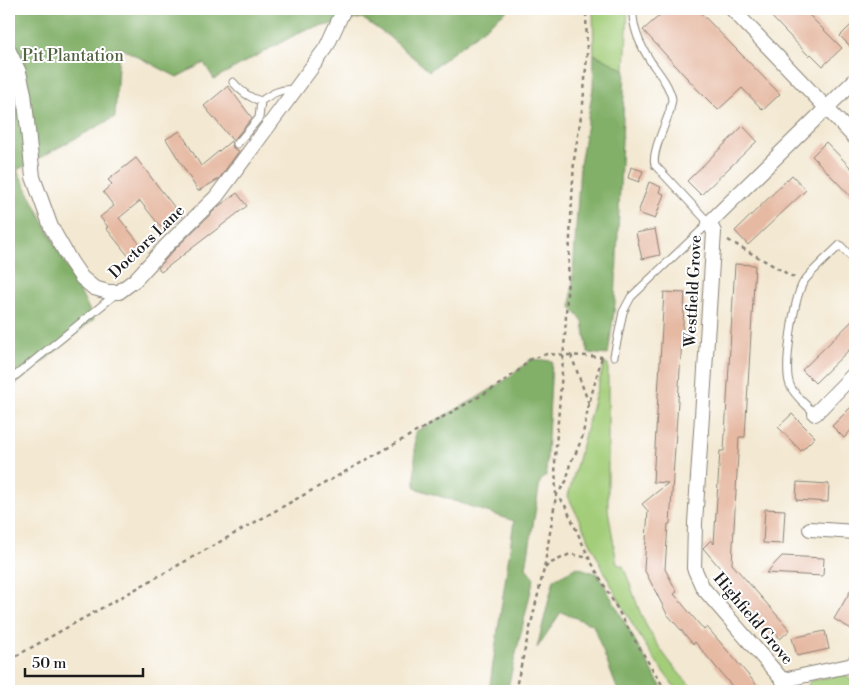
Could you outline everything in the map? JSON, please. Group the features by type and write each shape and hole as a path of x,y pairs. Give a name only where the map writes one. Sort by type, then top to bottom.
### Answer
{"street":[{"name":"Doctors Lane","path":"9,51 19,72 24,93 33,177 51,227 82,278 94,288 108,292 119,292 135,280 168,244 216,197 326,48 344,9"},
{"path":"732,9 855,138"},
{"name":"Westfield Grove","path":"698,475 711,228 855,80"},
{"path":"815,414 855,373"},
{"name":"Highfield Grove","path":"698,475 693,557 694,568 698,578 703,588 787,686"},
{"path":"810,529 855,532"},
{"path":"787,686 855,666"}],"lane":[{"path":"614,356 623,312 630,297 711,228 655,165 654,153 666,124 672,100 663,79 640,41 632,19 633,9"},
{"path":"233,82 239,90 252,99 261,101 274,92 288,89 294,90"},
{"path":"237,144 259,118 261,101"},
{"path":"815,414 793,390 788,378 790,336 803,282 840,245 855,260"},
{"path":"9,381 119,292"}],"path":[{"path":"515,691 544,569 556,496 555,458 564,355 574,160 583,104 587,55 586,9"},
{"path":"711,228 803,282"},
{"path":"9,660 491,390 517,372 532,358 547,354 614,356"},
{"path":"571,355 589,404"},
{"path":"556,496 567,480 570,463 576,455 582,438 602,357"},
{"path":"556,496 564,502 589,558 634,639 668,691"},
{"path":"544,569 549,564 570,554 589,558"}],"green space":[{"name":"Pit Plantation","path":"9,9 509,9 429,71 388,36 362,18 304,30 214,79 204,63 177,77 119,47 115,117 17,170 94,319 9,390"},
{"path":"593,9 628,9 625,70 594,54"},
{"path":"594,54 625,70 615,304 608,355 588,353 583,322 571,307 580,165 593,88"},
{"path":"531,359 552,361 546,475 540,482 526,568 534,578 507,691 489,691 514,521 415,488 415,432 490,390"},
{"path":"604,364 608,364 608,509 617,564 623,566 645,623 656,642 675,668 696,691 678,691 645,645 617,597 568,496"},
{"path":"577,567 598,574 665,691 618,691 593,625 561,612 537,648 554,579"},
{"path":"844,674 852,681 855,691 805,691 810,681"}],"building":[{"path":"667,9 697,9 780,94 763,110 742,88 718,110 643,30"},
{"path":"764,9 803,9 842,48 823,66 811,54 809,56"},
{"path":"855,21 855,51 840,36"},
{"path":"228,86 252,118 233,141 204,106"},
{"path":"743,126 757,141 701,195 687,181"},
{"path":"180,131 201,166 231,141 233,148 239,151 219,179 198,191 166,139"},
{"path":"826,142 855,172 855,201 812,156"},
{"path":"136,158 182,217 164,231 140,201 119,218 143,248 130,258 106,228 108,227 100,217 114,206 103,192 112,184 108,180"},
{"path":"631,167 643,171 639,182 628,178"},
{"path":"792,175 806,190 748,245 735,231"},
{"path":"649,182 661,187 659,192 664,194 655,219 638,213"},
{"path":"237,193 247,206 161,272 158,268 174,250 219,206"},
{"path":"655,229 660,255 642,259 636,233"},
{"path":"735,264 755,265 745,437 739,437 732,564 790,630 780,639 776,633 771,637 726,585 731,581 703,548 711,540 714,544 720,451 724,451"},
{"path":"664,292 685,293 670,524 668,524 665,569 677,592 674,594 704,630 707,627 762,691 736,691 695,642 693,644 667,614 644,569 648,511 642,504 668,483 653,482"},
{"path":"855,318 855,344 815,383 802,370"},
{"path":"855,403 855,426 844,438 832,426"},
{"path":"792,414 815,437 801,451 778,427"},
{"path":"797,482 829,484 828,502 796,500"},
{"path":"765,509 785,510 783,544 763,543"},
{"path":"782,556 824,558 823,576 766,573"},
{"path":"855,583 855,631 834,619"},
{"path":"825,631 829,649 797,656 792,638"}]}
